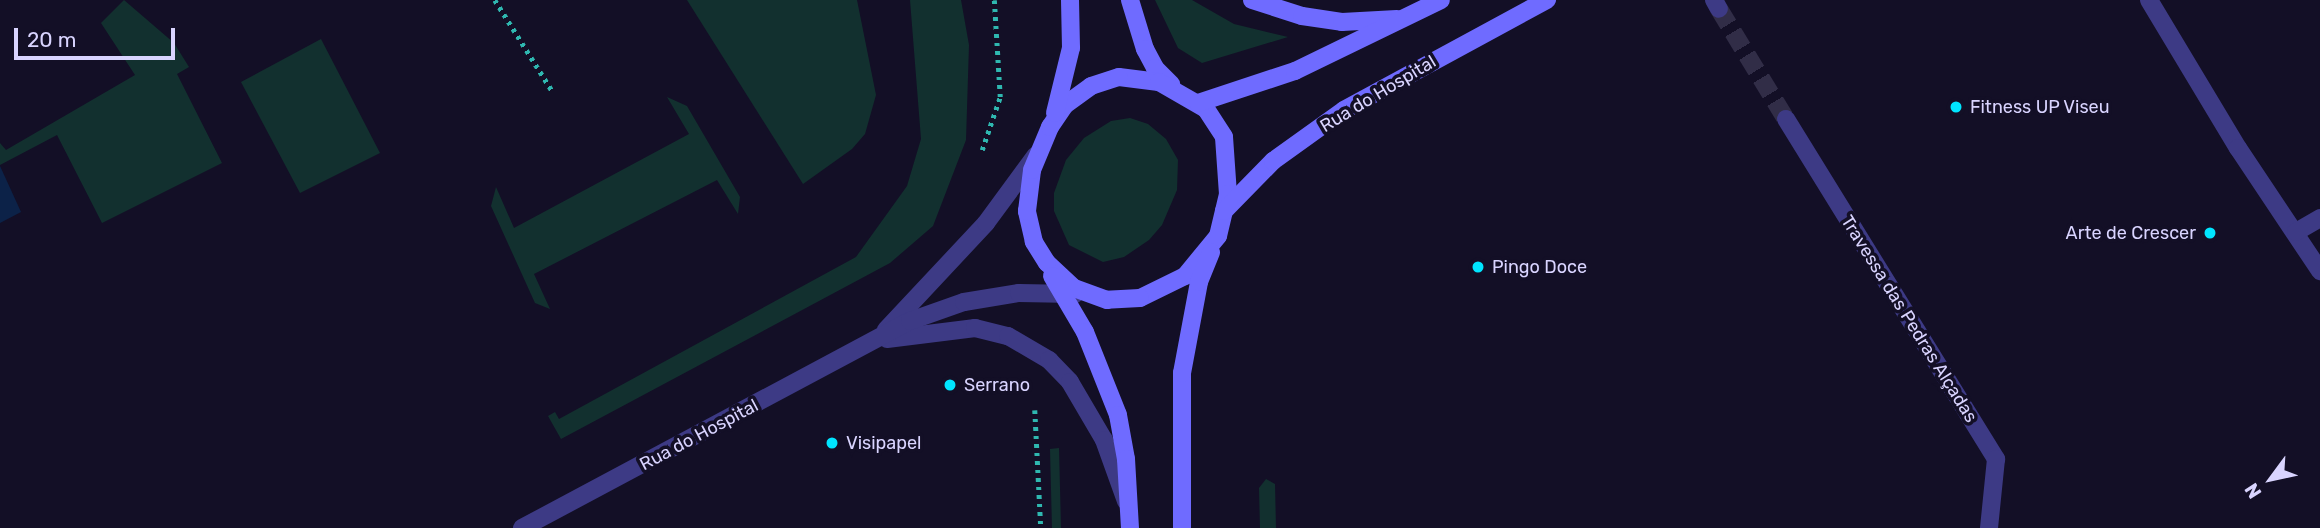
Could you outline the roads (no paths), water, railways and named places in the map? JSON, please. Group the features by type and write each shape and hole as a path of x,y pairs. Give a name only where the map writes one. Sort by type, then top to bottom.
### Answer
{"main road":[{"path":"1070,0 1071,48 1061,99 1038,152 1027,211 1034,242 1085,332 1118,415 1130,528"},
{"path":"1130,0 1155,68 1176,89 1198,103 1224,137 1228,194 1218,236 1199,282 1182,373 1182,528"},
{"path":"1252,0 1302,16 1342,22 1407,18"},
{"path":"1198,103 1295,71 1441,0"},
{"name":"Rua do Hospital","path":"1224,211 1273,161 1344,110 1547,0"},
{"path":"1050,127 1066,105 1091,86 1119,77 1150,80 1176,89"},
{"path":"1034,242 1062,280 1093,297 1123,300 1163,289 1185,276 1218,236"}],"street":[{"path":"2149,0 2238,148 2297,232 2320,271"},
{"name":"Travessa das Pedras Alçadas","path":"1786,119 1996,459 1989,528"},
{"name":"Rua do Hospital","path":"877,341 935,272 986,223 1038,152"},
{"path":"2297,232 2320,218"},
{"name":"Rua do Hospital","path":"522,528 877,341 910,321 964,302 1060,292 1093,297"},
{"path":"877,341 975,328 1009,336 1049,360 1070,382 1104,440 1129,508"}],"water":[{"path":"0,166 21,212 0,223"}],"tunnel":[{"path":"1719,9 1786,119"}],"place":[{"name":"Fitness UP Viseu","path":"1956,107"},
{"name":"Arte de Crescer","path":"2210,233"},
{"name":"Pingo Doce","path":"1478,267"},
{"name":"Serrano","path":"950,385"},
{"name":"Visipapel","path":"832,443"}]}
